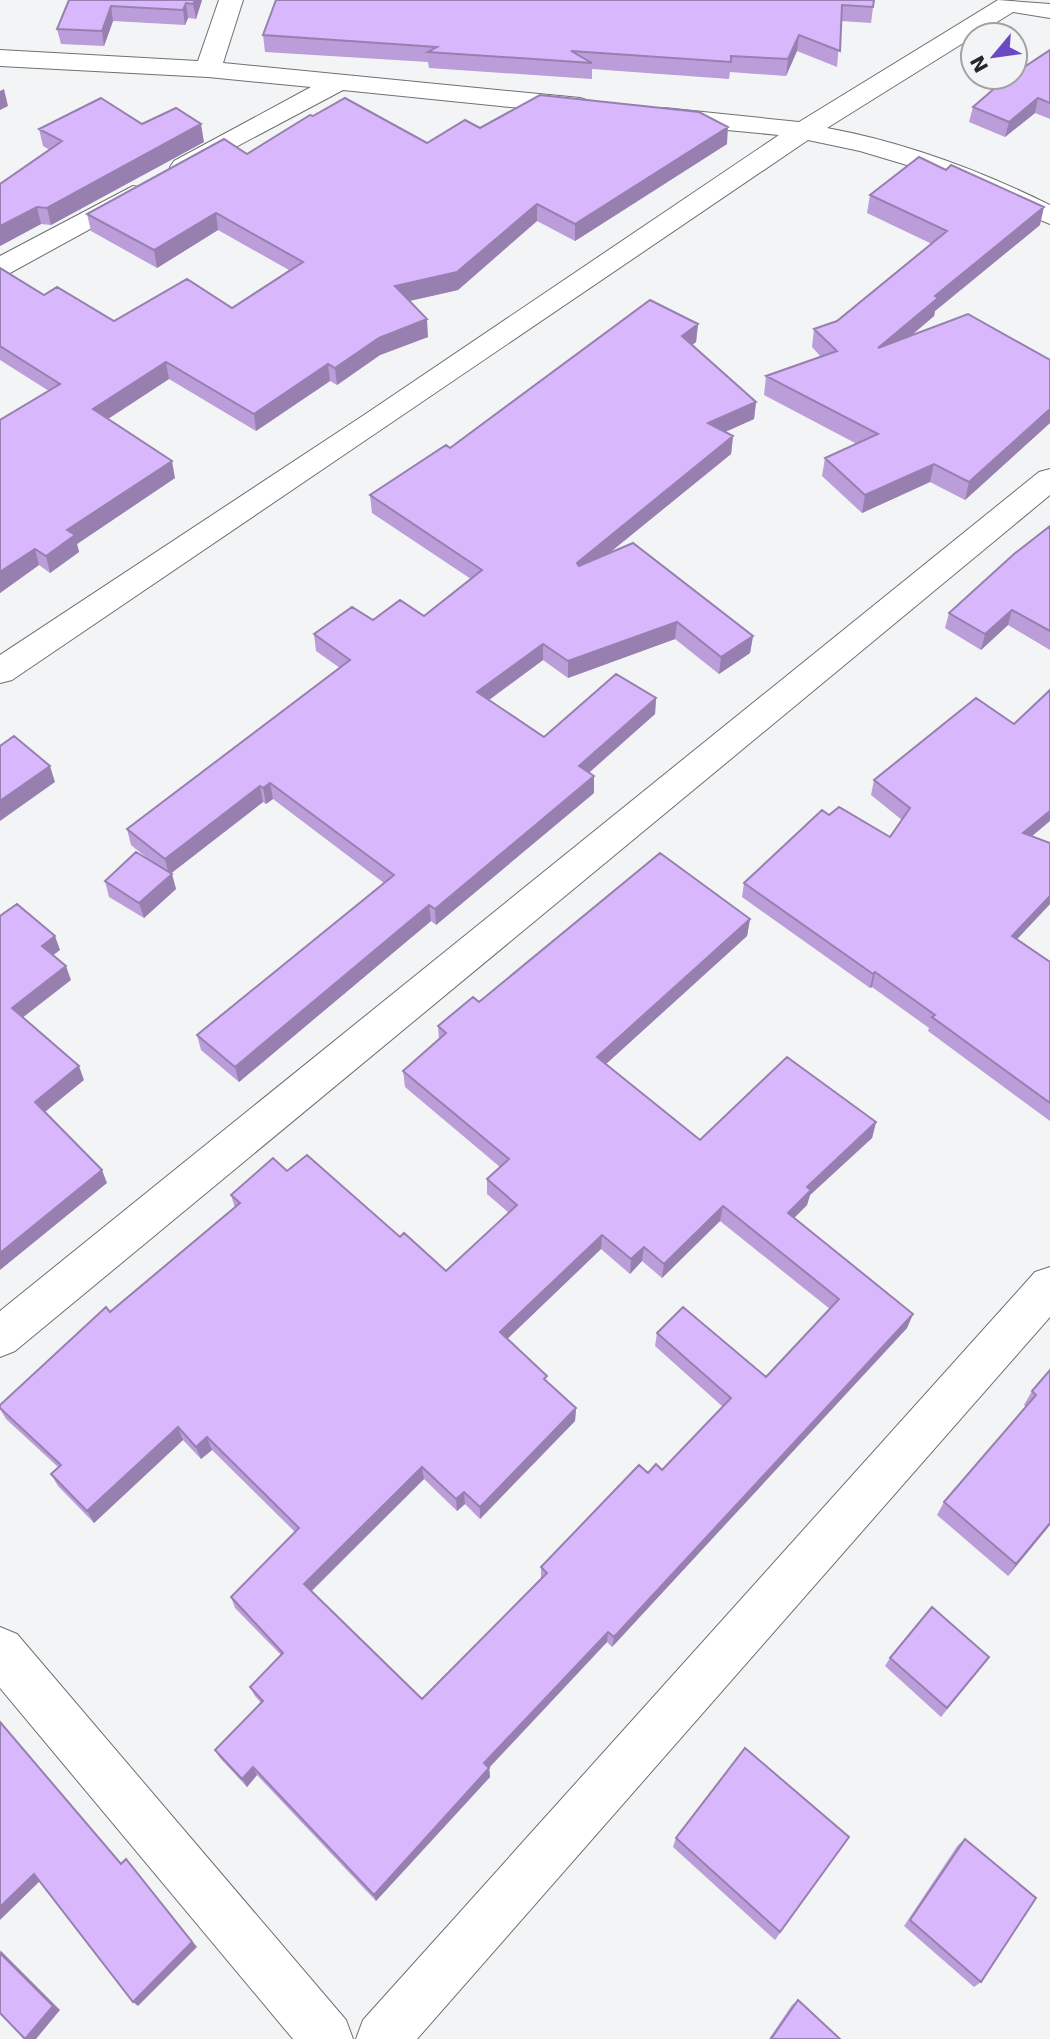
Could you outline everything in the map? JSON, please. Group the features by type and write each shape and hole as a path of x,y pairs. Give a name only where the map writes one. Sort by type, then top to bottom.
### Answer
{"street":[{"path":"208,69 231,0"},
{"path":"0,671 375,422 803,131 1013,2 1050,11"},
{"path":"0,58 208,69 342,80 600,108"},
{"path":"0,267 342,80"},
{"path":"640,113 803,131 886,150 968,177 1050,216"},
{"path":"0,1337 1050,479"},
{"path":"382,2039 1050,1286"},
{"path":"0,1651 327,2039"}],"building":[{"path":"69,0 195,0 193,4 186,3 183,10 111,6 102,31 57,29"},
{"path":"276,0 874,0 873,7 842,5 840,51 799,35 788,59 731,56 731,62 571,51 592,63 428,52 437,47 263,35"},
{"path":"1050,50 1050,103 1038,98 1009,122 973,107 991,91 1029,91 1029,64"},
{"path":"540,95 699,112 728,127 575,224 537,204 457,272 395,286 427,319 379,338 335,368 328,364 254,414 166,362 93,409 172,461 67,530 75,535 46,556 35,549 0,572 0,420 60,384 0,346 0,268 44,295 57,287 114,321 187,279 232,308 303,262 216,213 154,250 87,214 224,139 247,154 310,115 313,116 345,98 427,143 465,120 480,128"},
{"path":"101,98 142,124 176,108 201,124 47,208 37,207 0,226 0,184 62,141 39,129"},
{"path":"919,157 946,170 951,165 1044,207 935,296 938,298 878,348 968,314 1050,360 1050,409 969,482 934,464 865,495 825,458 878,434 766,376 837,351 814,329 837,321 947,231 870,195"},
{"path":"650,300 698,324 682,336 756,402 708,423 733,436 577,563 579,566 633,543 753,636 721,657 677,622 568,661 543,644 477,692 544,737 616,674 656,698 579,766 594,776 435,909 429,905 235,1067 197,1035 394,875 270,783 263,788 260,786 165,859 127,829 350,660 314,634 352,607 373,620 400,600 424,616 482,570 370,495 446,445 450,448"},
{"path":"1050,526 1050,631 1012,610 985,634 949,613 1014,554"},
{"path":"1050,690 1050,811 1023,833 1050,843 1050,896 1012,936 1050,962 1050,1103 932,1017 935,1015 744,883 822,810 829,815 839,807 890,837 910,808 874,780 976,698 1014,724"},
{"path":"14,736 50,766 0,801 0,746"},
{"path":"136,852 172,874 139,903 105,881"},
{"path":"660,853 750,919 597,1057 700,1140 787,1057 876,1122 807,1187 811,1190 788,1213 913,1314 614,1637 608,1632 484,1763 489,1768 374,1895 253,1767 242,1779 215,1750 263,1701 250,1687 283,1653 231,1597 299,1528 207,1437 196,1447 178,1427 87,1511 51,1474 61,1465 0,1408 0,1405 106,1307 110,1312 240,1203 231,1195 273,1158 287,1171 307,1155 400,1237 404,1233 446,1271 517,1205 487,1179 509,1159 403,1071 446,1033 438,1026 473,997 479,1002","holes":["723,1206 839,1299 766,1377 683,1307 657,1333 731,1398 662,1470 656,1464 648,1473 639,1465 541,1567 547,1573 422,1699 304,1584 422,1467 456,1499 464,1492 480,1507 576,1408 544,1379 547,1376 500,1332 602,1235 631,1259 644,1247 664,1264"]},
{"path":"17,904 55,936 42,946 66,966 12,1008 79,1066 35,1102 102,1170 0,1253 0,916"},
{"path":"1050,1370 1050,1523 1016,1564 944,1502 1036,1395 1032,1391"},
{"path":"932,1607 989,1657 947,1708 890,1658"},
{"path":"0,1722 121,1864 126,1859 192,1942 133,2002 34,1874 0,1907"},
{"path":"745,1748 849,1837 780,1932 676,1838"},
{"path":"965,1839 1036,1898 981,1982 910,1920"},
{"path":"0,1953 53,2006 25,2039 0,2013"},
{"path":"798,2000 840,2039 771,2039"}]}
